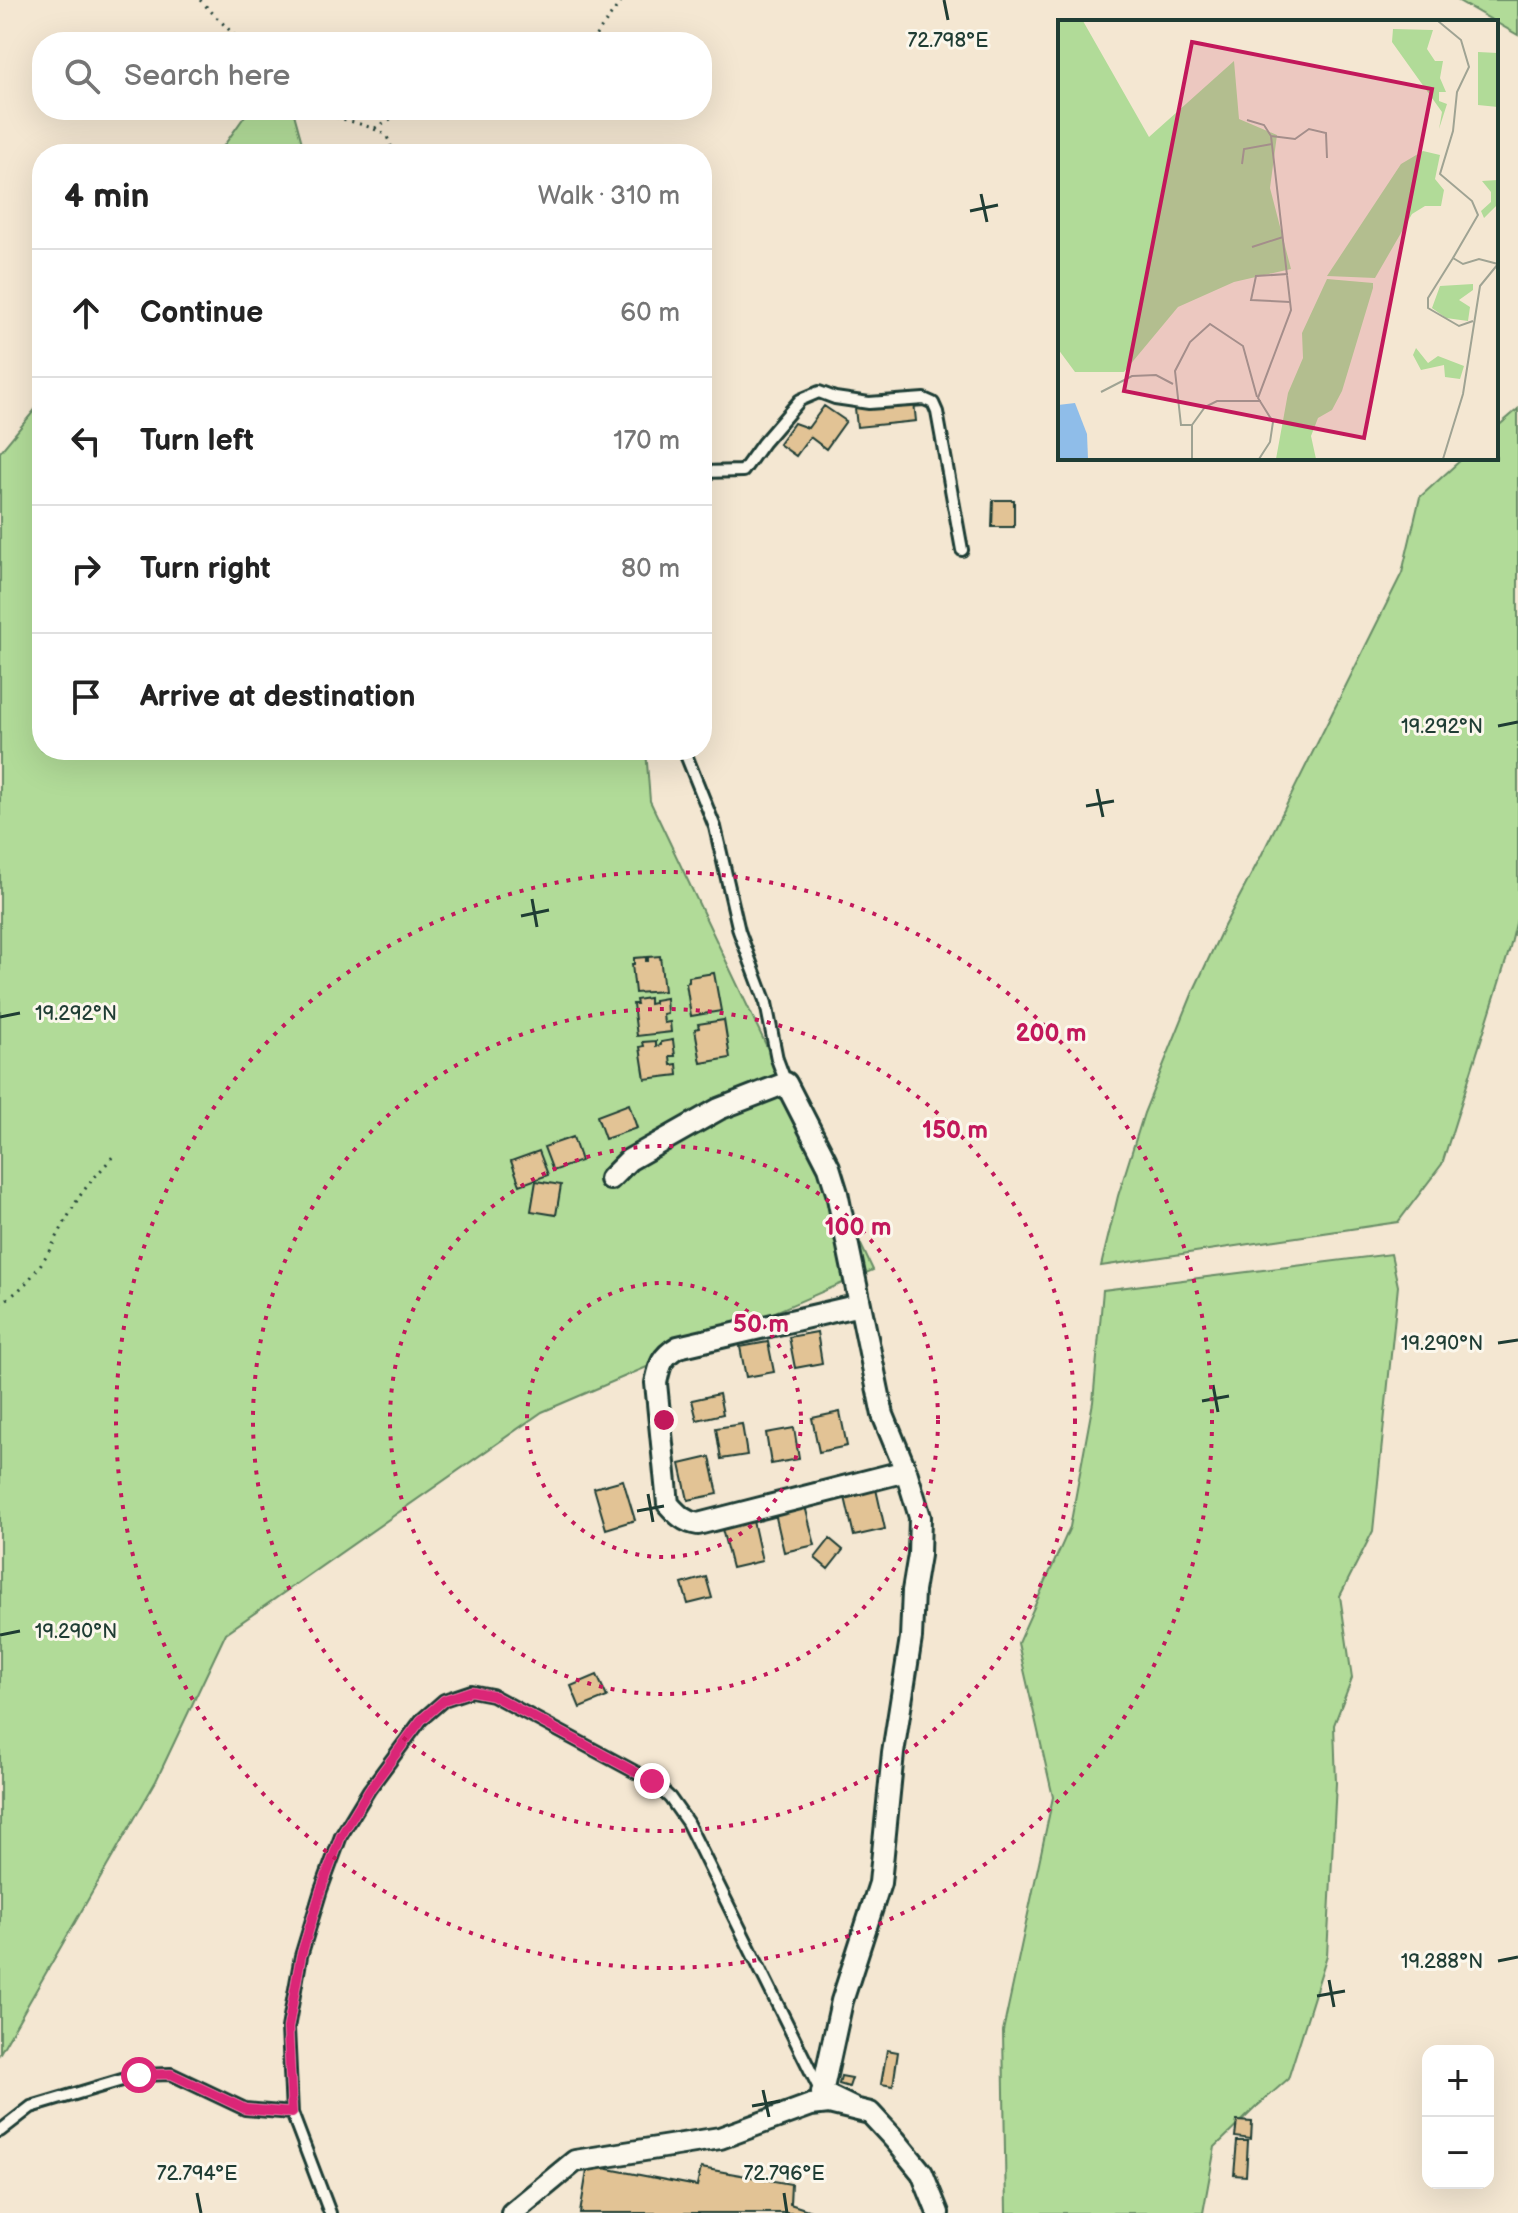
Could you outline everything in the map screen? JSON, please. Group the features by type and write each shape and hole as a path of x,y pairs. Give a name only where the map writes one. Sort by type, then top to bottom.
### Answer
{"street":[{"path":"610,1179 629,1160 719,1109 786,1083 829,1167 837,1193 883,1415 906,1471 920,1517 911,1638 893,1753 880,1883 842,2001 822,2093 853,2108"},
{"path":"860,1305 678,1347 666,1354 656,1383 668,1504 679,1517 698,1524 906,1471"},
{"path":"512,2213 575,2161 720,2138 811,2105 829,2103 870,2113 922,2173 938,2213"}],"lane":[{"path":"712,472 743,471 800,400 819,392 835,398 869,403 924,399 933,403 937,412 962,550"},
{"path":"688,760 715,827 739,931 766,1003 777,1059 786,1083"},
{"path":"330,2213 292,2113 288,2028 301,1956 341,1836 369,1790 421,1720 444,1700 471,1691 492,1695 652,1781 670,1798 687,1822 822,2093"},
{"path":"0,2131 31,2107 139,2075 171,2074 245,2109 292,2113"}],"path":[{"path":"200,0 231,32"},
{"path":"598,32 622,0"},
{"path":"345,120 385,135 390,144"},
{"path":"373,129 389,120"},
{"path":"0,1303 9,1299 36,1272 80,1195 114,1155"}],"green space":[{"path":"1457,0 1518,0 1518,35 1498,24 1498,20 1492,20"},
{"path":"242,120 296,120 302,144 225,144"},
{"path":"1518,409 1518,915 1442,1164 1398,1222 1101,1266 1118,1196 1144,1113 1193,992 1402,573 1420,497 1461,460 1498,460 1498,426"},
{"path":"32,413 32,760 647,760 650,801 873,1270 542,1412 226,1633 156,1781 0,2053 0,452"},
{"path":"1391,1254 1398,1286 1373,1531 1340,1596 1352,1678 1334,1725 1336,1783 1327,1955 1288,2079 1215,2147 1203,2213 1006,2213 1003,2031 1053,1797 1018,1643 1070,1527 1093,1402 1103,1290"}],"building":[{"path":"914,402 916,421 857,427 855,408"},
{"path":"824,406 846,421 826,449 810,437 796,456 779,444 794,423 808,428"},
{"path":"993,500 1014,500 1014,527 992,527"},
{"path":"660,956 664,991 635,993 634,958 646,957 648,961 648,957"},
{"path":"714,973 721,1011 691,1016 686,983 689,977"},
{"path":"649,998 649,1004 666,998 664,1023 670,1022 671,1032 637,1036 633,1004 637,1004 636,1000"},
{"path":"724,1020 730,1058 701,1063 695,1029 699,1028 698,1024"},
{"path":"673,1040 675,1056 670,1056 671,1065 677,1064 678,1075 645,1079 640,1047 644,1046 643,1042 656,1041 656,1046"},
{"path":"629,1104 637,1128 605,1139 597,1116"},
{"path":"573,1137 581,1161 553,1171 544,1147"},
{"path":"539,1151 548,1175 520,1185 511,1161"},
{"path":"536,1181 561,1185 556,1215 531,1211"},
{"path":"817,1332 822,1363 795,1368 789,1337"},
{"path":"768,1342 774,1372 746,1377 740,1347"},
{"path":"719,1394 723,1414 697,1420 692,1400"},
{"path":"840,1412 847,1446 819,1452 812,1418"},
{"path":"742,1424 747,1455 721,1459 716,1428"},
{"path":"794,1428 799,1459 771,1464 766,1433"},
{"path":"710,1457 718,1494 688,1500 680,1464"},
{"path":"623,1480 635,1520 606,1529 594,1488"},
{"path":"876,1489 885,1529 854,1536 845,1497"},
{"path":"805,1506 815,1545 784,1552 775,1513"},
{"path":"753,1521 762,1561 732,1568 722,1529"},
{"path":"830,1539 843,1550 828,1569 815,1558"},
{"path":"706,1577 712,1598 688,1604 682,1584"},
{"path":"597,1675 607,1697 580,1708 571,1686"},
{"path":"887,2050 898,2052 893,2086 881,2084"},
{"path":"841,2076 852,2078 849,2087 839,2084"},
{"path":"1237,2121 1252,2122 1251,2139 1235,2137"},
{"path":"1237,2141 1248,2141 1246,2176 1234,2175"},
{"path":"588,2165 697,2186 701,2168 791,2184 790,2204 811,2213 580,2213"}],"route":[{"path":"139,2075 171,2074 245,2109 292,2113 288,2028 301,1956 321,1890 341,1836 369,1790 421,1720 444,1700 471,1691 492,1695 652,1781"}]}
